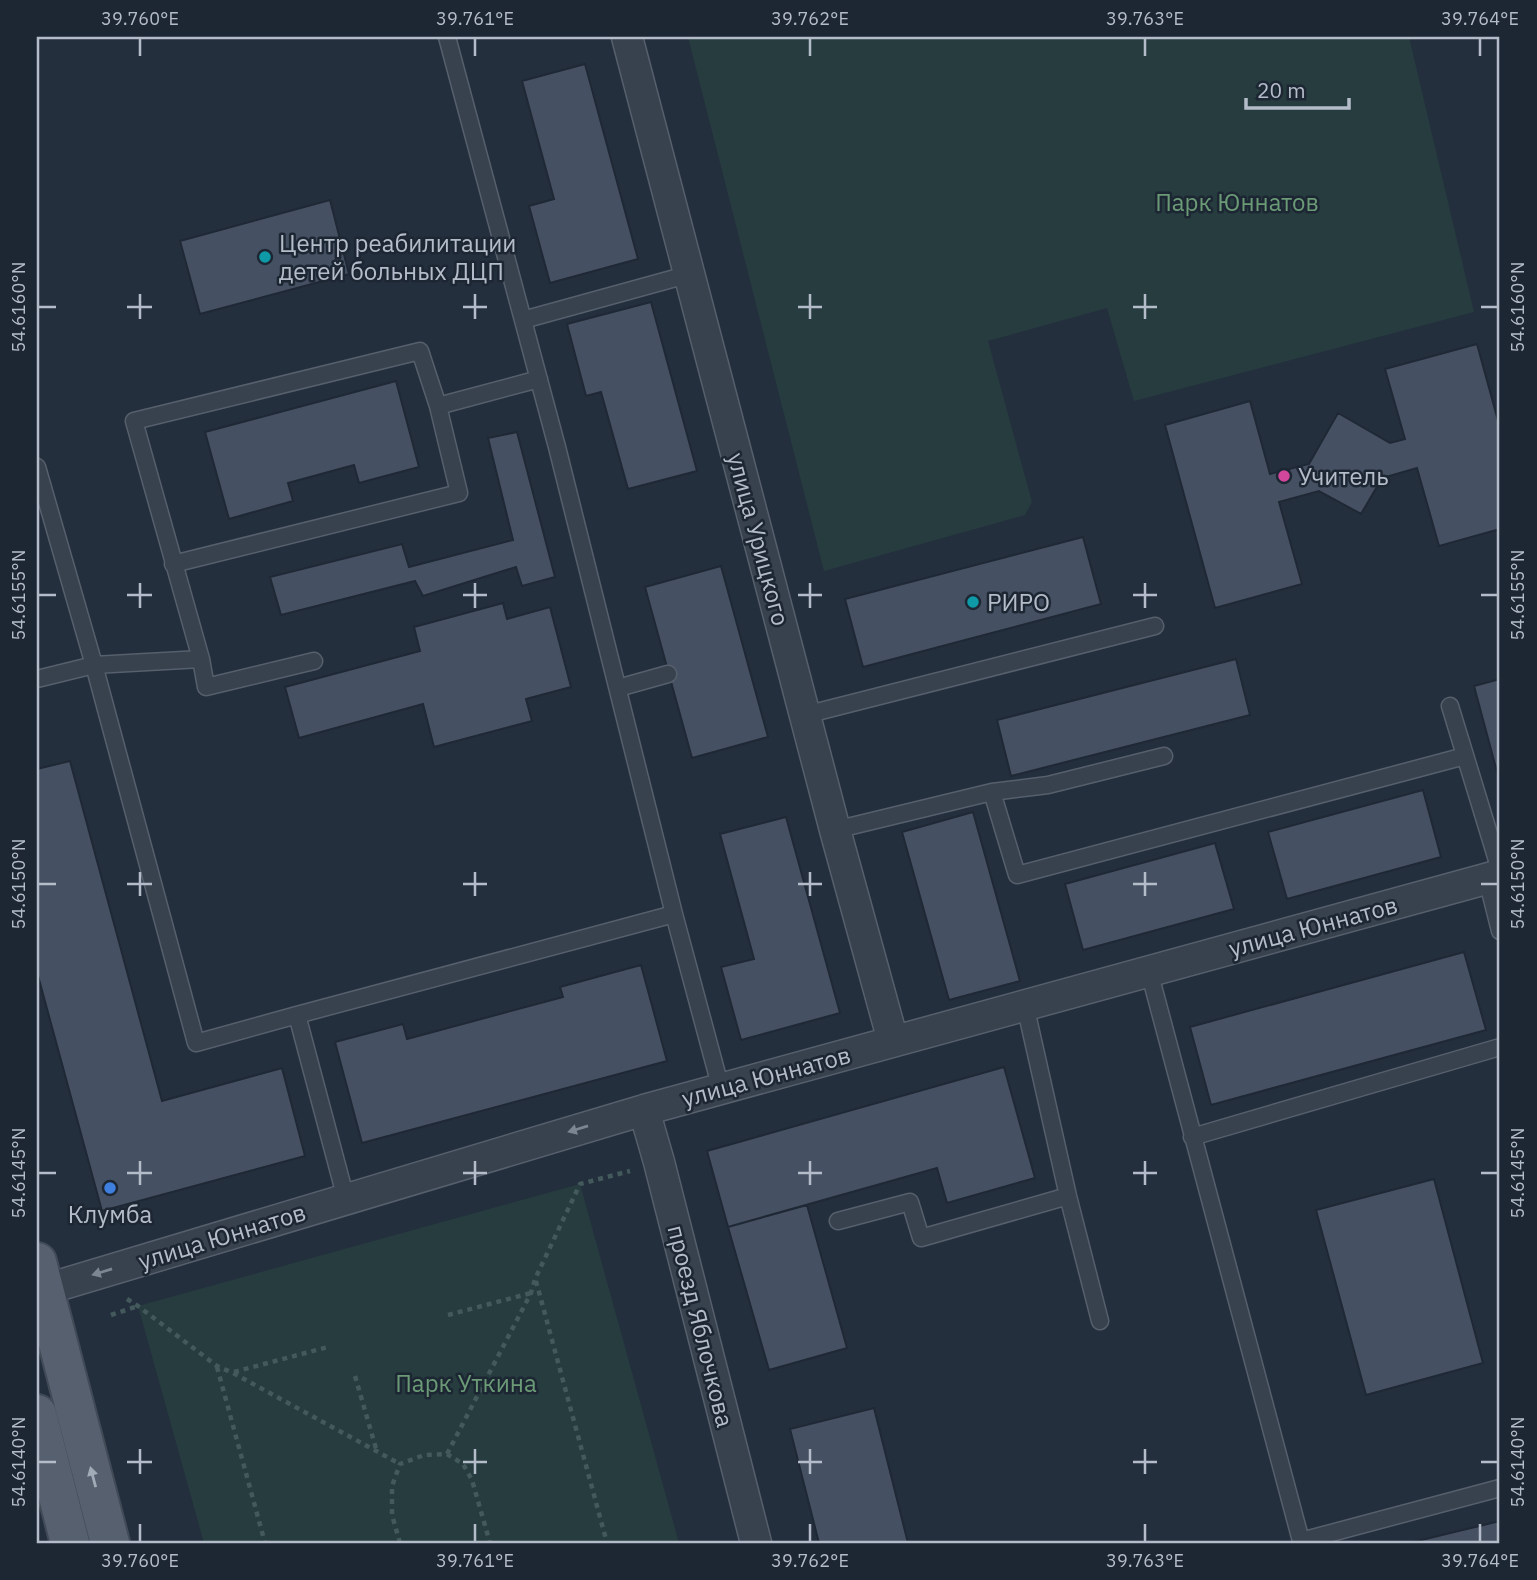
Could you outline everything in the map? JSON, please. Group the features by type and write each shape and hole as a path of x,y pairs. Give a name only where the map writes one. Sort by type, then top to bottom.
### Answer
{"main road":[{"path":"39,1281 110,1543"},
{"path":"37,1414 70,1543"}],"street":[{"name":"улица Урицкого","path":"627,37 804,715 893,1041"},
{"name":"улица Юннатов","path":"39,1281 87,1276 721,1088 1496,875"},
{"name":"проезд Яблочкова","path":"644,1110 756,1543"}],"lane":[{"path":"447,37 539,379 674,914 721,1088"},
{"path":"523,320 690,274"},
{"path":"173,564 459,493 438,407 420,351 134,421 173,564 201,659 206,687 314,661"},
{"path":"438,407 539,379"},
{"path":"37,467 94,665 196,1043 674,914"},
{"path":"804,715 1155,626"},
{"path":"37,679 94,665 201,659"},
{"path":"618,688 668,674"},
{"path":"1450,706 1496,875 1500,931"},
{"path":"835,830 992,792 1048,785 1164,756"},
{"path":"992,792 1017,875 1465,756"},
{"path":"1149,971 1301,1541 1500,1488"},
{"path":"1026,1005 1068,1196 1100,1321"},
{"path":"298,1015 346,1199"},
{"path":"1192,1137 1500,1047"},
{"path":"838,1221 910,1202 921,1238 1068,1196"}],"path":[{"path":"447,1454 531,1293 580,1184 659,1163"},
{"path":"87,1276 138,1306 217,1366 400,1464 425,1455 447,1454 463,1464 472,1480 490,1543"},
{"path":"536,1279 607,1543"},
{"path":"448,1315 531,1293"},
{"path":"111,1315 138,1306"},
{"path":"233,1373 328,1347"},
{"path":"217,1366 265,1543"},
{"path":"355,1376 377,1452"},
{"path":"400,1464 392,1486 392,1515 400,1543"}],"green space":[{"name":"Парк Юннатов","path":"688,37 1409,37 1474,312 1134,401 1107,308 988,341 1032,502 1025,515 824,571"},
{"name":"Парк Уткина","path":"580,1184 679,1543 204,1543 138,1306"}],"building":[{"path":"585,64 638,259 550,283 529,206 554,199 522,81"},
{"name":"Центр реабилитации детей больных ДЦП","path":"330,200 349,274 200,314 180,241"},
{"path":"651,302 697,471 628,489 601,392 586,396 567,324"},
{"name":"Учитель","path":"1477,344 1500,428 1500,529 1439,546 1417,468 1382,478 1361,514 1319,491 1279,502 1302,584 1215,608 1165,425 1250,401 1270,474 1309,464 1338,413 1390,443 1405,439 1385,369"},
{"path":"396,381 419,467 359,483 354,465 288,483 293,501 229,519 205,432"},
{"path":"517,432 555,577 522,586 516,567 423,596 415,581 281,615 270,577 402,544 409,567 513,540 488,438"},
{"name":"РИРО","path":"1083,537 1101,604 863,667 845,599"},
{"path":"721,566 768,737 692,758 645,587"},
{"path":"503,603 507,619 550,607 571,687 526,699 532,721 434,747 423,704 299,738 285,687 420,651 414,627"},
{"path":"1236,659 1250,715 1011,776 997,720"},
{"path":"1500,679 1500,783 1474,686"},
{"path":"70,761 162,1101 282,1068 305,1156 102,1211 37,972 37,769"},
{"path":"1423,790 1441,857 1287,899 1268,832"},
{"path":"973,812 1020,981 949,1000 902,832"},
{"path":"786,817 840,1013 741,1040 721,967 754,959 720,834"},
{"path":"1215,843 1234,909 1083,950 1065,884"},
{"path":"1464,952 1486,1030 1211,1105 1190,1027"},
{"path":"641,965 667,1061 362,1143 335,1042 403,1024 407,1039 563,997 560,987"},
{"path":"1004,1067 1035,1178 947,1203 937,1168 728,1227 707,1151"},
{"path":"1434,1179 1483,1363 1366,1395 1316,1210"},
{"path":"807,1205 847,1348 769,1370 728,1227"},
{"path":"874,1408 908,1543 819,1543 790,1429"},
{"path":"1500,1521 1500,1543 1409,1543"}],"place":[{"name":"Центр реабилитации детей больных ДЦП","path":"265,257"},
{"name":"Учитель","path":"1284,476"},
{"name":"РИРО","path":"973,602"},
{"name":"Клумба","path":"110,1188"}]}
